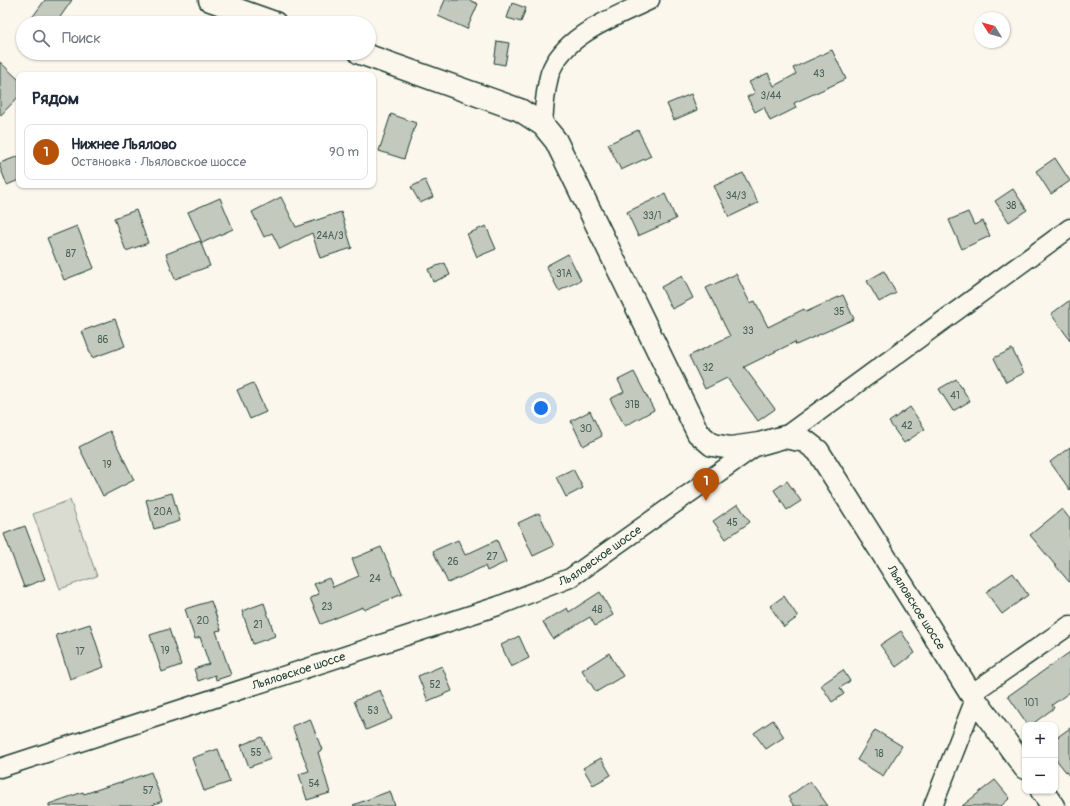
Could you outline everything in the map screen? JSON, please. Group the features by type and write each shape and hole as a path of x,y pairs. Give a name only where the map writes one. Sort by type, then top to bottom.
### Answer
{"street":[{"path":"210,0 255,16"},
{"path":"543,125 545,98 550,73 561,52 582,34 650,0"},
{"path":"376,59 520,110 543,125 556,142 583,195 698,434 712,445 731,448 759,444"},
{"path":"784,437 1070,228"},
{"name":"Льяловское шоссе","path":"0,768 498,606 570,578 759,444 784,437 805,441 818,451 973,697 1022,764"},
{"path":"934,806 973,697 1070,625"},
{"path":"1044,794 1053,806"}],"shaded area":[{"path":"70,500 97,576 60,589 33,514"}],"building":[{"path":"45,0 72,0 61,16 33,16"},
{"path":"445,0 469,0 478,4 467,29 438,16"},
{"path":"512,3 526,8 521,22 507,18"},
{"path":"497,41 509,43 505,65 494,63"},
{"path":"832,50 846,79 794,103 796,108 770,121 764,107 755,112 747,97 755,93 749,82 768,73 774,86 796,74 793,68"},
{"path":"0,62 16,77 16,99 0,116"},
{"path":"691,94 697,110 674,120 667,104"},
{"path":"391,114 416,123 404,159 379,151"},
{"path":"638,130 651,156 621,170 608,144"},
{"path":"16,157 16,181 7,185 0,167 0,163"},
{"path":"1055,158 1070,181 1051,194 1036,171"},
{"path":"743,173 758,203 729,217 714,186"},
{"path":"425,180 433,197 420,203 411,187"},
{"path":"1013,189 1027,210 1009,222 995,201"},
{"path":"665,194 676,219 638,236 627,212"},
{"path":"281,197 296,227 341,212 352,248 320,258 312,233 280,249 272,233 264,237 252,212"},
{"path":"220,198 233,229 202,243 188,212"},
{"path":"136,210 148,243 126,251 114,218"},
{"path":"968,212 974,225 983,221 990,236 962,249 949,220"},
{"path":"77,226 94,268 64,280 47,238"},
{"path":"486,226 496,249 477,257 467,234"},
{"path":"200,241 210,266 175,279 166,254"},
{"path":"568,254 581,280 559,291 546,266"},
{"path":"445,263 450,275 433,282 428,269"},
{"path":"884,271 896,293 879,302 867,281"},
{"path":"736,274 750,303 755,301 768,327 804,309 806,312 843,295 854,319 796,345 795,342 744,367 775,409 758,421 727,378 705,389 689,356 730,336 706,288"},
{"path":"682,276 693,298 672,309 661,287"},
{"path":"1070,300 1070,340 1051,314"},
{"path":"115,319 125,346 92,358 82,331"},
{"path":"1012,349 1024,373 1006,382 994,358"},
{"path":"634,372 654,410 625,426 610,399 624,392 618,380"},
{"path":"956,379 970,401 953,411 939,389"},
{"path":"253,383 266,412 250,419 237,390"},
{"path":"910,407 925,429 904,443 889,422"},
{"path":"590,411 602,436 583,446 571,421"},
{"path":"110,431 134,480 103,496 79,447"},
{"path":"1070,447 1070,490 1050,462"},
{"path":"573,469 583,488 566,497 556,477"},
{"path":"787,481 801,501 787,510 774,490"},
{"path":"172,493 180,521 154,529 146,500"},
{"path":"738,504 750,522 726,539 713,521"},
{"path":"1062,509 1070,519 1070,583 1030,535"},
{"path":"539,513 554,546 533,556 518,523"},
{"path":"25,526 45,579 24,587 4,534"},
{"path":"458,540 465,555 497,540 506,562 487,571 485,566 448,583 433,551"},
{"path":"381,547 402,594 364,610 363,607 321,624 310,598 319,594 314,584 329,578 333,587 359,576 352,559"},
{"path":"1013,573 1028,595 1002,614 986,592"},
{"path":"600,592 613,615 595,626 590,617 553,639 543,622 567,608 569,612"},
{"path":"784,596 798,617 784,627 770,606"},
{"path":"211,601 221,630 216,631 231,675 216,680 215,675 198,681 194,669 209,664 200,637 195,639 185,609"},
{"path":"264,603 275,636 253,644 242,611"},
{"path":"90,624 104,667 70,679 56,635"},
{"path":"169,629 181,665 162,672 150,635"},
{"path":"901,631 915,653 896,667 880,645"},
{"path":"519,636 529,658 511,667 501,645"},
{"path":"1070,652 1070,692 1052,705 1054,708 1035,722 1026,722 1008,696"},
{"path":"609,653 623,676 596,692 582,670"},
{"path":"442,666 452,691 428,701 418,676"},
{"path":"843,670 850,681 840,688 844,694 832,702 821,685"},
{"path":"380,690 392,719 366,730 354,701"},
{"path":"310,719 322,750 318,752 330,793 307,800 299,774 309,771 292,726"},
{"path":"773,720 784,737 766,749 754,733"},
{"path":"1070,728 1070,777 1058,762 1058,737"},
{"path":"875,730 902,746 883,776 857,760"},
{"path":"262,737 271,759 249,767 241,745"},
{"path":"218,749 230,782 204,791 192,758"},
{"path":"601,758 611,775 593,785 583,768"},
{"path":"151,772 162,801 150,806 49,806 49,804 83,792 84,794"},
{"path":"995,780 1010,798 1001,806 962,806"},
{"path":"810,781 828,806 794,806 788,797"},
{"path":"390,791 395,806 353,805"}],"place":[{"name":"Нижнее Льялово","path":"706,501"}]}
